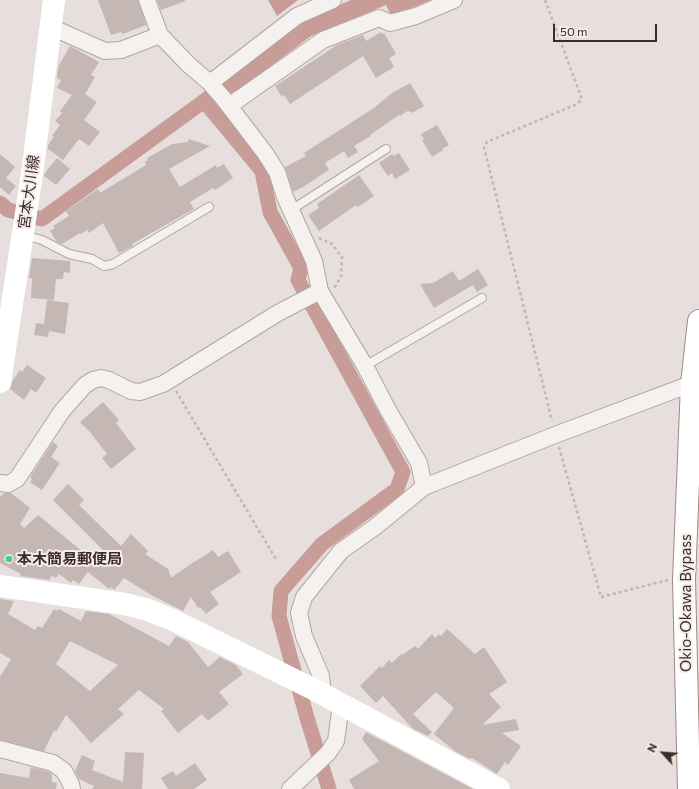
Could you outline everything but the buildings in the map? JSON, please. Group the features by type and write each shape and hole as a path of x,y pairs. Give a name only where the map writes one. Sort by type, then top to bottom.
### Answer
{"main road":[{"name":"宮本大川線","path":"0,382 32,174 54,0"},
{"name":"Okio-Okawa Bypass","path":"689,789 684,580 699,321"},
{"path":"0,586 126,604 148,610 173,620 326,696 499,789"}],"street":[{"path":"147,0 160,35 219,94 269,159 277,172 285,197 314,261 316,293 365,366 388,410 419,463 424,487"},
{"path":"219,94 297,16 333,0"},
{"path":"219,94 323,40 379,18 390,23 416,16 454,0"},
{"path":"51,27 105,51 121,50 160,35"},
{"path":"0,483 8,484 17,479 62,411 85,385 93,380 101,378 109,380 131,391 140,392 163,384 278,313 316,293"},
{"path":"290,789 328,752 336,742 326,696 320,676 304,636 299,613 304,596 341,551 375,527 424,487 696,382"},
{"path":"0,749 53,763 64,771 72,789"}],"lane":[{"path":"291,210 386,149"},
{"path":"23,235 42,240 69,254 92,258 104,266 113,264 209,207"},
{"path":"365,366 482,298"}],"path":[{"path":"545,0 582,99 577,104 486,142 484,147 556,435 601,597 666,579 684,580"},
{"path":"170,380 277,561"}],"shaded area":[{"path":"268,0 298,0 277,16"},
{"path":"351,0 431,0 394,15 390,13 386,5 311,36 240,89 227,95 219,86 227,75 308,18"}],"waterway":[{"path":"0,203 8,210 42,219 211,96"},
{"path":"204,101 262,171 270,212 301,268 298,280 403,472 397,489 322,544 281,591 279,616 307,718 329,789"}],"place":[{"name":"本木簡易郵便局","path":"9,559"}]}
